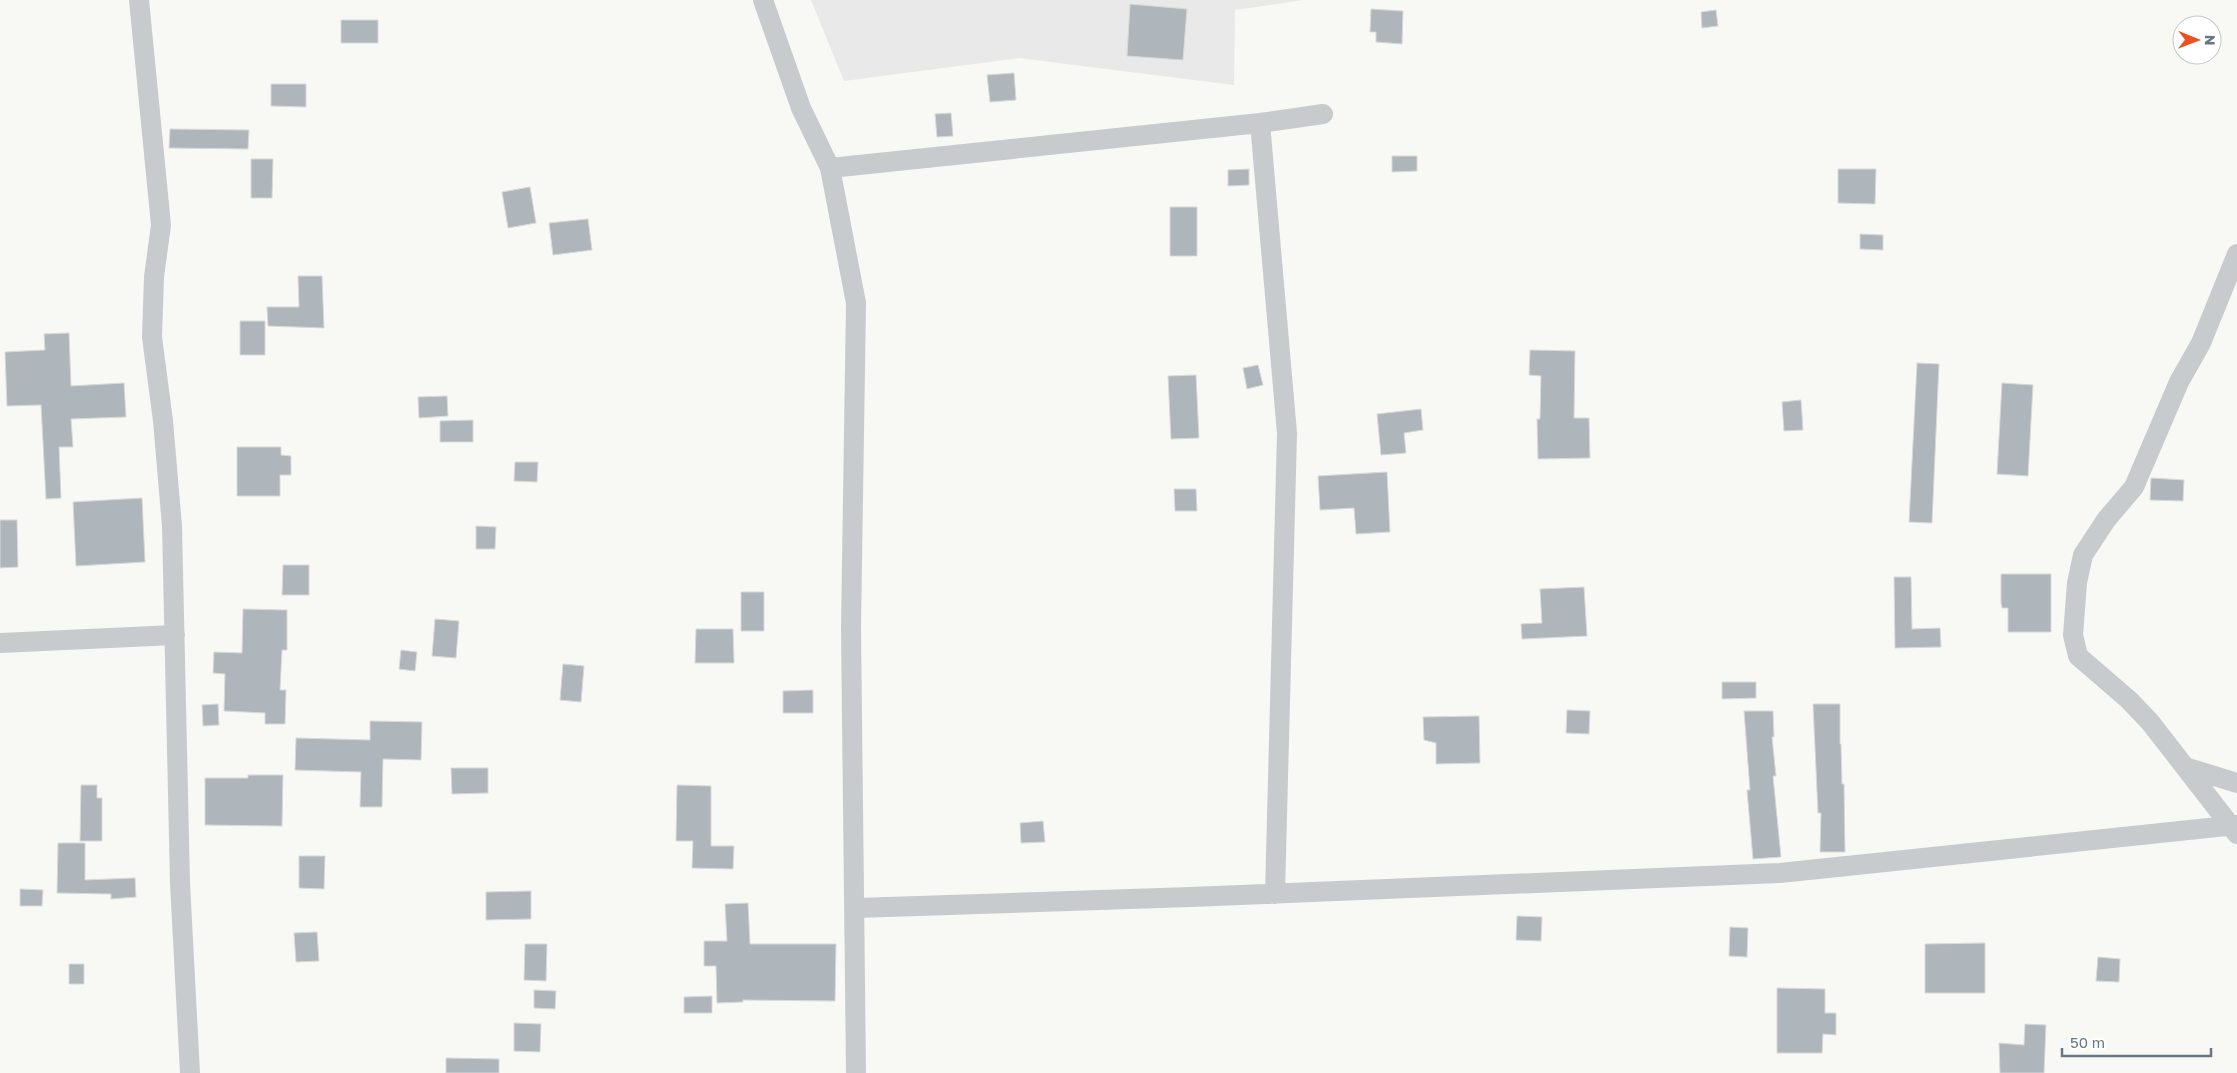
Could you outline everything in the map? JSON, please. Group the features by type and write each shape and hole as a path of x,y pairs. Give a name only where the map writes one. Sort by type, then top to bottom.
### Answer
{"street":[{"path":"139,0 161,225 154,277 152,337 163,420 172,526 180,873 190,1073"},
{"path":"763,0 801,108 830,168 856,303 851,628 856,908 856,1073"},
{"path":"830,168 1260,124 1323,114"},
{"path":"1260,124 1287,433 1275,894"},
{"path":"2235,828 2150,722 2129,700 2078,656 2073,635 2074,611 2083,556 2106,520 2134,487 2179,382 2201,343 2237,254"},
{"path":"0,644 175,634"},
{"path":"2185,767 2237,783"},
{"path":"856,908 1275,894 1780,873 2235,828"}],"shaded area":[{"path":"811,0 1304,0 1235,10 1234,85 1019,58 844,81"}],"building":[{"path":"1130,4 1187,9 1183,60 1127,56"},
{"path":"1371,9 1403,11 1402,44 1376,42 1376,32 1370,32"},
{"path":"1716,10 1718,26 1702,28 1701,12"},
{"path":"341,20 378,20 378,43 341,43"},
{"path":"1014,73 1016,100 990,102 987,75"},
{"path":"271,84 306,84 306,107 271,106"},
{"path":"951,113 953,136 937,137 935,114"},
{"path":"170,129 249,130 248,149 169,148"},
{"path":"1392,156 1417,156 1417,171 1392,172"},
{"path":"251,159 273,159 272,198 251,198"},
{"path":"1249,169 1249,185 1228,186 1228,170"},
{"path":"1838,169 1876,169 1875,204 1838,203"},
{"path":"530,187 536,223 508,228 502,192"},
{"path":"1170,207 1197,207 1197,256 1170,256"},
{"path":"588,219 592,250 553,255 549,223"},
{"path":"1860,234 1883,235 1883,250 1860,249"},
{"path":"298,276 322,276 324,328 268,326 267,307 299,307"},
{"path":"240,321 265,321 265,355 240,355"},
{"path":"69,333 71,386 124,383 126,417 71,419 73,447 59,447 61,498 46,499 41,405 7,406 5,352 45,350 44,334"},
{"path":"1530,350 1575,351 1574,418 1589,418 1590,458 1538,459 1537,419 1540,419 1541,376 1529,375"},
{"path":"1917,363 1939,364 1932,523 1909,522"},
{"path":"1258,365 1263,385 1247,389 1243,368"},
{"path":"1196,375 1199,438 1171,439 1168,376"},
{"path":"2002,383 2033,385 2028,476 1997,474"},
{"path":"447,396 448,416 419,418 418,397"},
{"path":"1801,400 1803,430 1784,431 1782,402"},
{"path":"1421,409 1423,430 1404,433 1406,453 1381,455 1377,414"},
{"path":"473,420 473,442 440,442 440,421"},
{"path":"237,447 281,447 281,455 291,456 291,475 280,475 280,496 237,496"},
{"path":"515,462 538,462 537,482 514,481"},
{"path":"1387,472 1390,532 1356,534 1354,508 1320,510 1318,476"},
{"path":"2151,478 2184,480 2183,501 2150,500"},
{"path":"1174,489 1196,489 1197,511 1175,511"},
{"path":"142,498 145,562 76,566 73,502"},
{"path":"0,520 17,520 18,567 0,568"},
{"path":"476,526 496,527 495,549 476,549"},
{"path":"283,565 309,565 309,595 282,595"},
{"path":"2001,574 2051,574 2051,632 2008,632 2008,608 2002,608 2001,602"},
{"path":"1894,577 1911,577 1912,629 1940,628 1941,647 1895,648"},
{"path":"1584,587 1587,636 1522,639 1521,624 1542,623 1540,589"},
{"path":"741,592 764,592 764,631 741,631"},
{"path":"243,609 287,610 287,650 282,650 280,690 286,690 285,724 265,724 265,713 224,711 225,674 213,673 214,652 242,653"},
{"path":"435,619 459,621 456,658 432,656"},
{"path":"696,629 733,629 734,663 695,663"},
{"path":"401,650 417,652 415,671 399,669"},
{"path":"563,664 584,666 581,702 560,700"},
{"path":"1722,682 1756,682 1756,698 1722,699"},
{"path":"813,690 813,713 783,713 783,691"},
{"path":"218,704 219,725 203,726 202,705"},
{"path":"1813,704 1840,704 1845,852 1820,852 1821,813 1818,813"},
{"path":"1567,710 1590,711 1589,734 1566,733"},
{"path":"1744,711 1773,711 1774,737 1772,737 1776,776 1773,776 1781,857 1753,859 1747,790 1750,790"},
{"path":"1479,716 1480,763 1436,764 1436,743 1424,740 1423,717"},
{"path":"370,721 422,722 421,760 383,759 382,807 360,807 361,772 295,770 296,738 370,740"},
{"path":"451,768 488,768 488,793 452,794"},
{"path":"248,775 283,775 282,826 205,825 205,778 248,778"},
{"path":"81,785 97,785 97,798 102,798 102,841 80,841"},
{"path":"677,785 711,786 711,846 734,846 733,869 692,868 693,841 676,841"},
{"path":"1043,821 1045,842 1021,843 1020,823"},
{"path":"58,843 85,843 85,880 135,878 136,897 111,899 111,894 57,893"},
{"path":"299,856 325,856 324,889 299,888"},
{"path":"20,889 43,890 42,906 20,906"},
{"path":"531,891 531,919 486,920 486,892"},
{"path":"748,903 750,944 836,944 835,1001 743,1000 743,1002 717,1003 716,966 704,966 704,941 727,941 725,904"},
{"path":"1517,916 1542,917 1541,941 1516,940"},
{"path":"1730,927 1748,928 1747,957 1729,956"},
{"path":"317,932 319,961 296,962 294,933"},
{"path":"1985,943 1985,993 1925,993 1925,944"},
{"path":"525,944 547,944 546,981 524,980"},
{"path":"2098,957 2120,959 2119,982 2096,981"},
{"path":"69,964 84,964 84,984 69,984"},
{"path":"1777,988 1825,989 1825,1013 1836,1013 1836,1035 1823,1034 1822,1053 1777,1053"},
{"path":"534,990 556,991 555,1009 534,1008"},
{"path":"712,996 712,1013 684,1013 684,997"},
{"path":"514,1023 541,1024 540,1052 514,1051"},
{"path":"2025,1024 2046,1025 2044,1073 2000,1073 1999,1043 2024,1045"},
{"path":"446,1058 499,1059 499,1073 446,1073"}]}
